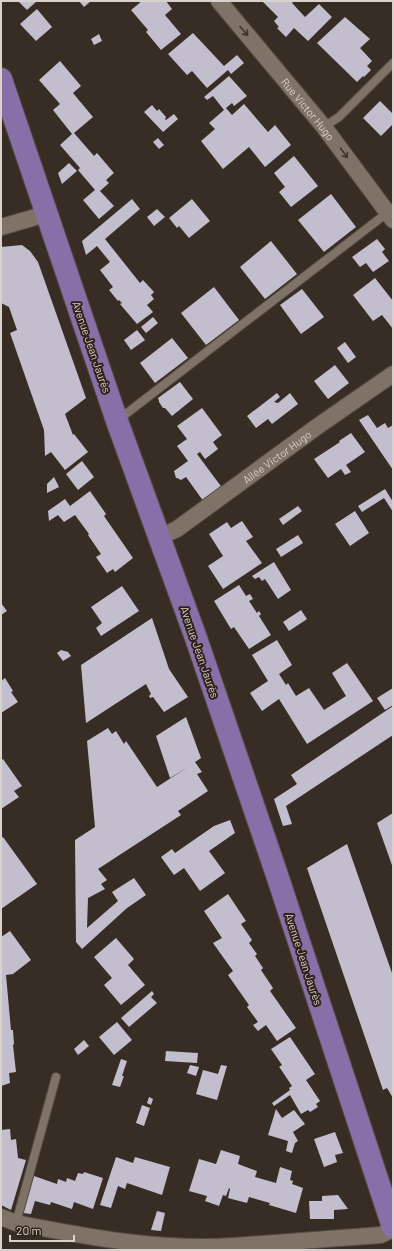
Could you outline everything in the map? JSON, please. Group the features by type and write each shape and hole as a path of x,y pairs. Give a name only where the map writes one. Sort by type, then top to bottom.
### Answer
{"main road":[{"name":"Avenue Jean Jaurès","path":"1,79 117,421 196,638 393,1228"}],"street":[{"name":"Rue Victor Hugo","path":"219,1 324,127 390,216"},
{"path":"1,227 46,214"},
{"name":"Allée Victor Hugo","path":"160,537 177,529 318,426 393,374"},
{"path":"8,1220 123,1247 174,1250 217,1250 234,1246 380,1235 393,1228"}],"lane":[{"path":"324,127 338,117 393,63"},
{"path":"117,421 390,216"},
{"path":"8,1220 56,1077"}],"building":[{"path":"18,1 37,1 27,10"},
{"path":"79,1 91,1 84,7"},
{"path":"142,1 166,1 172,9 165,15 181,34 161,50 146,32 148,30 131,10"},
{"path":"262,1 294,1 292,3 305,17 319,4 332,17 308,41 294,28 286,37 277,28 279,27 274,21 278,17"},
{"path":"37,9 52,27 36,41 20,24"},
{"path":"345,17 370,39 360,48 372,61 367,66 371,70 357,82 317,43"},
{"path":"193,33 224,66 237,55 244,63 231,74 228,70 207,88 192,71 187,75 168,54"},
{"path":"99,34 102,41 94,45 91,39"},
{"path":"60,61 81,86 73,93 93,117 74,133 94,156 97,153 114,173 106,180 109,183 100,191 114,206 99,219 83,200 95,190 78,170 80,168 60,145 72,134 53,110 60,104 39,80"},
{"path":"229,76 247,96 234,106 232,103 226,108 232,115 244,104 268,132 275,125 291,145 265,167 249,147 223,169 201,141 215,129 209,123 224,110 213,96 207,100 204,97"},
{"path":"380,101 393,114 393,124 381,136 363,118"},
{"path":"152,105 157,111 159,109 166,117 166,120 174,114 178,119 163,132 144,112"},
{"path":"158,138 164,145 159,149 153,142"},
{"path":"294,156 318,186 291,207 279,192 285,187 274,173"},
{"path":"69,163 77,171 62,184 58,173"},
{"path":"331,194 356,227 324,252 298,220"},
{"path":"132,199 140,209 105,239 140,283 143,280 154,292 151,295 154,299 147,305 153,312 137,324 120,304 122,303 119,300 118,301 109,290 113,287 100,270 110,262 97,246 86,255 82,241"},
{"path":"192,199 210,221 189,238 179,226 177,228 169,218"},
{"path":"157,209 165,217 154,226 147,217"},
{"path":"377,239 385,249 382,252 389,261 373,272 366,263 360,267 352,257"},
{"path":"271,241 297,274 265,299 240,267"},
{"path":"22,245 30,251 38,262 86,398 65,414 73,435 74,434 88,452 65,470 51,452 45,456 44,430 10,333 17,330 9,307 1,303 1,247"},
{"path":"375,278 393,301 393,329 382,315 373,321 353,295"},
{"path":"214,287 239,320 206,345 181,313"},
{"path":"302,289 324,317 301,334 280,305"},
{"path":"153,317 158,323 146,333 141,327"},
{"path":"137,330 145,340 131,350 124,340"},
{"path":"172,338 188,358 155,383 140,363"},
{"path":"345,342 356,357 348,363 337,348"},
{"path":"335,365 349,383 328,399 314,381"},
{"path":"180,382 193,399 172,416 165,408 163,408 158,398"},
{"path":"277,393 280,397 274,402 278,403 290,393 298,404 272,424 268,419 256,428 247,416"},
{"path":"202,408 222,435 213,442 218,449 205,459 200,452 197,454 223,489 204,502 186,477 181,480 176,478 174,471 188,461 177,446 187,439 177,426"},
{"path":"368,415 377,428 385,423 388,428 393,425 393,470 359,420"},
{"path":"351,433 365,452 346,465 351,472 345,475 341,469 328,478 314,459"},
{"path":"82,461 94,477 78,490 66,474"},
{"path":"54,477 59,487 47,493 47,484"},
{"path":"385,489 393,502 393,512 384,498 362,512 358,506"},
{"path":"90,491 106,514 104,516 133,558 115,572 113,569 107,573 96,557 101,554 75,515 64,522 58,515 49,521 48,511 65,499 70,506"},
{"path":"298,506 302,511 283,525 279,519"},
{"path":"355,511 369,533 350,546 335,524"},
{"path":"242,521 253,537 246,541 262,563 223,589 208,566 223,556 209,534 227,522 231,528"},
{"path":"298,535 303,543 281,557 276,549"},
{"path":"274,562 291,590 278,599 265,579 262,581 259,577 255,579 252,576"},
{"path":"239,585 246,596 250,594 253,599 249,601 257,613 259,611 261,614 259,616 271,635 249,649 234,627 231,629 214,601"},
{"path":"122,586 139,611 101,636 96,628 102,623 91,607"},
{"path":"1,603 7,611 1,615"},
{"path":"301,610 307,619 289,631 283,622"},
{"path":"152,618 169,669 188,697 164,712 153,697 150,698 149,696 151,694 146,684 86,723 81,665"},
{"path":"277,640 292,665 279,674 286,685 288,683 296,696 309,688 324,710 346,696 332,673 347,663 373,701 307,744 279,699 262,711 250,693 268,681 252,655"},
{"path":"61,650 68,652 71,656 63,661 57,653"},
{"path":"5,678 13,691 11,692 18,702 1,713 1,681"},
{"path":"393,688 393,705 385,710 377,698"},
{"path":"393,706 393,735 286,806 292,824 283,826 274,799 297,784 291,775"},
{"path":"186,717 201,758 195,762 202,772 197,774 208,791 178,811 181,815 98,869 107,880 101,884 105,889 88,898 87,928 118,901 112,892 134,878 146,895 127,908 82,949 76,942 75,840 95,827 87,741 108,728 112,734 116,731 124,744 126,741 157,787 188,767 170,778 156,736"},
{"path":"3,759 22,786 14,791 19,797 1,809 1,761"},
{"path":"393,813 393,868 377,823"},
{"path":"230,820 235,833 209,851 225,873 200,891 184,868 174,875 161,857 172,849 175,853 214,826"},
{"path":"3,837 37,884 1,909 1,838"},
{"path":"347,844 393,976 393,1098 387,1088 383,1090 307,868"},
{"path":"228,894 246,921 241,924 252,940 249,943 257,954 255,956 263,968 261,970 273,988 270,991 296,1028 277,1041 266,1025 258,1031 253,1025 258,1022 247,1007 249,1005 228,975 233,971 213,943 222,938 204,911"},
{"path":"10,931 31,960 13,974 6,975 11,1030 13,1030 16,1072 9,1073 10,1083 1,1086 1,937"},
{"path":"116,938 134,959 128,965 145,985 121,1005 104,985 112,978 94,957"},
{"path":"152,991 154,994 151,997 157,1003 129,1027 121,1018"},
{"path":"117,1022 132,1040 114,1055 99,1037"},
{"path":"290,1037 315,1074 306,1080 320,1101 316,1104 318,1107 310,1112 308,1110 301,1114 290,1095 274,1106 272,1103 290,1090 289,1088 292,1086 279,1067 282,1065 271,1049"},
{"path":"84,1040 89,1046 78,1055 74,1049"},
{"path":"166,1051 198,1053 197,1063 165,1061"},
{"path":"121,1059 127,1061 120,1087 112,1085"},
{"path":"190,1065 199,1067 196,1076 187,1073"},
{"path":"221,1065 227,1066 217,1100 196,1094 203,1070 218,1074"},
{"path":"149,1097 153,1099 151,1105 147,1103"},
{"path":"142,1105 150,1108 144,1126 136,1123"},
{"path":"276,1109 282,1118 294,1110 305,1124 293,1132 298,1141 295,1143 292,1153 286,1151 288,1141 268,1135"},
{"path":"10,1129 11,1140 16,1139 18,1158 26,1160 11,1210 1,1205 1,1130"},
{"path":"335,1132 343,1153 335,1155 337,1162 324,1167 314,1139"},
{"path":"221,1150 240,1156 238,1164 257,1171 255,1177 276,1183 280,1167 292,1171 290,1180 293,1181 292,1184 303,1188 296,1213 249,1197 247,1203 228,1198 229,1188 226,1196 223,1195 219,1206 205,1201 207,1196 189,1191 199,1159 216,1164"},
{"path":"116,1157 133,1163 135,1157 170,1167 162,1195 127,1183 125,1189 118,1186 111,1208 100,1205"},
{"path":"84,1172 103,1178 93,1209 74,1202 72,1209 51,1202 50,1205 35,1201 31,1214 23,1213 34,1176 57,1184 58,1179 66,1182 67,1178 75,1181 78,1173 83,1174"},
{"path":"338,1195 348,1209 334,1210 334,1219 310,1219 309,1201 322,1201 322,1196"},
{"path":"157,1211 165,1213 161,1231 151,1230"}]}
